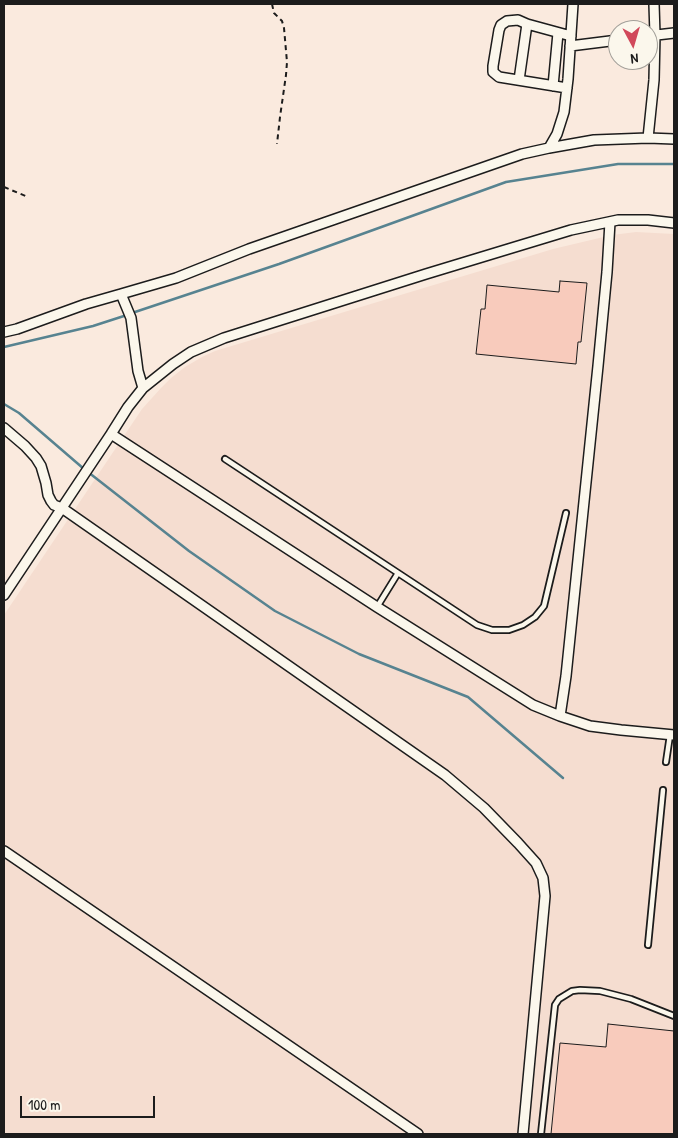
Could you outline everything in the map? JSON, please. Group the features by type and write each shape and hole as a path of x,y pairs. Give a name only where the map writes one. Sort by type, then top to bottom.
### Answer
{"street":[{"path":"549,148 560,129 564,112 573,4"},
{"path":"653,20 654,4"},
{"path":"567,88 499,77 493,72 493,66 498,30 507,20 518,20 571,36"},
{"path":"519,80 528,24"},
{"path":"553,86 558,33"},
{"path":"658,35 674,33"},
{"path":"570,46 608,41"},
{"path":"648,138 654,70"},
{"path":"4,332 79,306 176,278 250,249 522,154 594,140 674,138"},
{"path":"4,595 128,407 143,388 191,352 224,338 571,230 632,219 674,223"},
{"path":"560,716 598,366 610,222"},
{"path":"121,294 131,318 138,371 143,388"},
{"path":"4,428 34,455 41,466 50,501 54,505 62,508 445,775 484,808 536,863 543,878 545,896 523,1134"},
{"path":"111,434 377,607 522,698 546,711 579,723 598,727 672,735"},
{"path":"4,853 418,1134"}],"lane":[{"path":"225,460 477,625 492,630 517,628 535,617 544,606 566,513"},
{"path":"377,607 398,573"},
{"path":"666,762 672,735"},
{"path":"648,945 663,790"},
{"path":"542,1134 555,1005 559,999 572,991 600,991 631,999 674,1016"}],"path":[{"path":"272,4 274,13 282,21 287,62 277,144"},
{"path":"4,188 28,197"}],"shaded area":[{"path":"636,232 674,234 674,1134 4,1134 4,615 142,409 171,378 185,367 215,351 553,249 612,235"}],"building":[{"path":"560,281 587,283 581,342 578,342 576,364 476,354 481,309 485,309 487,285 559,292"},
{"path":"608,1024 674,1031 674,1134 551,1134 560,1043 606,1047"}],"waterway":[{"path":"132,313 279,264 506,182 618,164 674,164"},
{"path":"4,347 93,326 127,315"},
{"path":"4,404 19,413 84,469"},
{"path":"88,472 189,551 275,611 359,654 468,697 563,778"}]}
